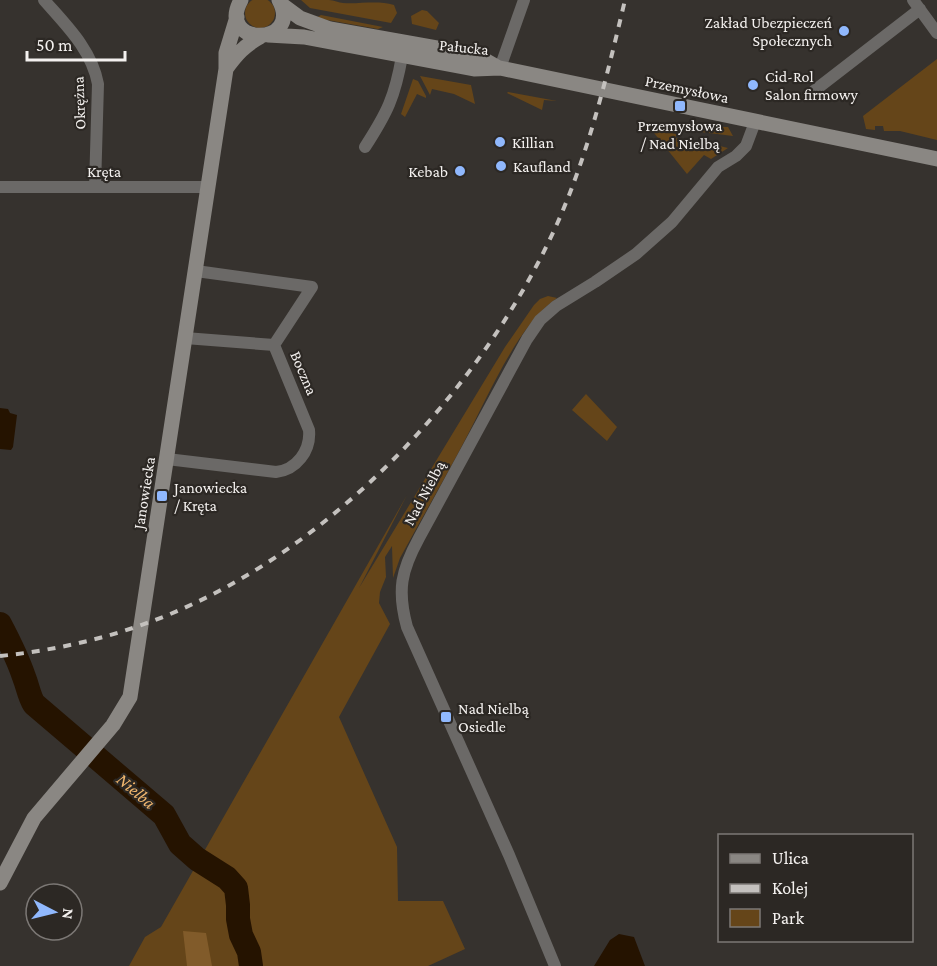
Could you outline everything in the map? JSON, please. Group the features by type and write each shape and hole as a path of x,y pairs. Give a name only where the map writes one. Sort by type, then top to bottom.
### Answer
{"street":[{"name":"Okrężna","path":"44,0 86,51 97,75 99,84 96,187"},
{"path":"500,68 524,0"},
{"path":"226,69 238,52 250,42 273,32 283,16 280,2"},
{"name":"Pałucka","path":"280,2 300,18 330,29 476,55 500,68"},
{"path":"239,5 242,28 253,36 264,36"},
{"name":"Janowiecka","path":"0,883 34,818 101,739 125,706 133,683 226,69 226,53 239,5"},
{"path":"810,94 917,5 937,33"},
{"name":"Pałucka","path":"264,36 304,37 474,69 500,68"},
{"path":"364,147 388,110 398,81 402,56"},
{"name":"Przemysłowa","path":"500,68 937,159"},
{"name":"Nad Nielbą","path":"555,966 509,855 459,748 407,627 400,591 403,575 412,550 477,428 540,320 556,306 595,282 653,240 672,222 718,167 736,156 746,146 755,122"},
{"name":"Kręta","path":"0,187 208,187"},
{"name":"Boczna","path":"167,459 276,472 286,471 297,462 309,442 309,430 274,345 312,286 196,271"},
{"path":"186,338 274,345"}],"green space":[{"path":"254,-1 266,-1 274,7 274,19 266,27 254,27 246,19 246,7"},
{"path":"301,0 331,0 343,3 376,2 394,5 397,13 391,23 310,8"},
{"path":"422,10 427,11 439,23 436,30 412,24 411,16"},
{"path":"321,15 383,27 378,29 316,18"},
{"path":"937,59 937,140 900,131 884,131 883,126 875,126 875,130 866,129 863,116"},
{"path":"420,76 471,85 475,104 454,94 432,89 430,95"},
{"path":"413,79 418,81 426,98 417,94 405,117 401,114"},
{"path":"508,92 557,101 544,100 542,110"},
{"path":"695,126 728,127 733,136 693,131"},
{"path":"650,128 676,134 676,138 685,140 685,142 696,144 696,140 728,148 711,159 704,155 687,174"},
{"path":"548,296 557,298 543,310 516,343 400,558 393,578 392,546 385,557 386,577 380,592 379,603 390,624 339,717 397,847 398,901 443,901 465,949 428,966 129,966 145,937 161,927 407,495 359,588 505,347 534,305 540,299"},
{"path":"586,394 617,427 607,441 572,410"}],"shaded area":[{"path":"0,408 8,409 10,413 17,415 11,450 0,449"},
{"path":"183,931 206,933 212,966 187,966"},
{"path":"619,934 634,937 645,966 594,966 610,940"}],"waterway":[{"name":"Nielba","path":"0,624 22,670 34,704 164,815 180,844 197,859 227,878 236,888 241,935 249,952 251,966"}],"railway":[{"path":"0,656 51,649 101,638 150,622 197,602 254,571 308,534 360,491 409,444 453,392 493,338 528,282 557,224 588,142 625,0"}],"place":[{"name":"Zakład Ubezpieczeń Społecznych","path":"844,31"},
{"name":"Cid-Rol Salon firmowy","path":"753,85"},
{"name":"Przemysłowa / Nad Nielbą","path":"680,106"},
{"name":"Killian","path":"500,142"},
{"name":"Kaufland","path":"501,166"},
{"name":"Kebab","path":"460,171"},
{"name":"Janowiecka / Kręta","path":"162,496"},
{"name":"Nad Nielbą Osiedle","path":"446,717"}]}
